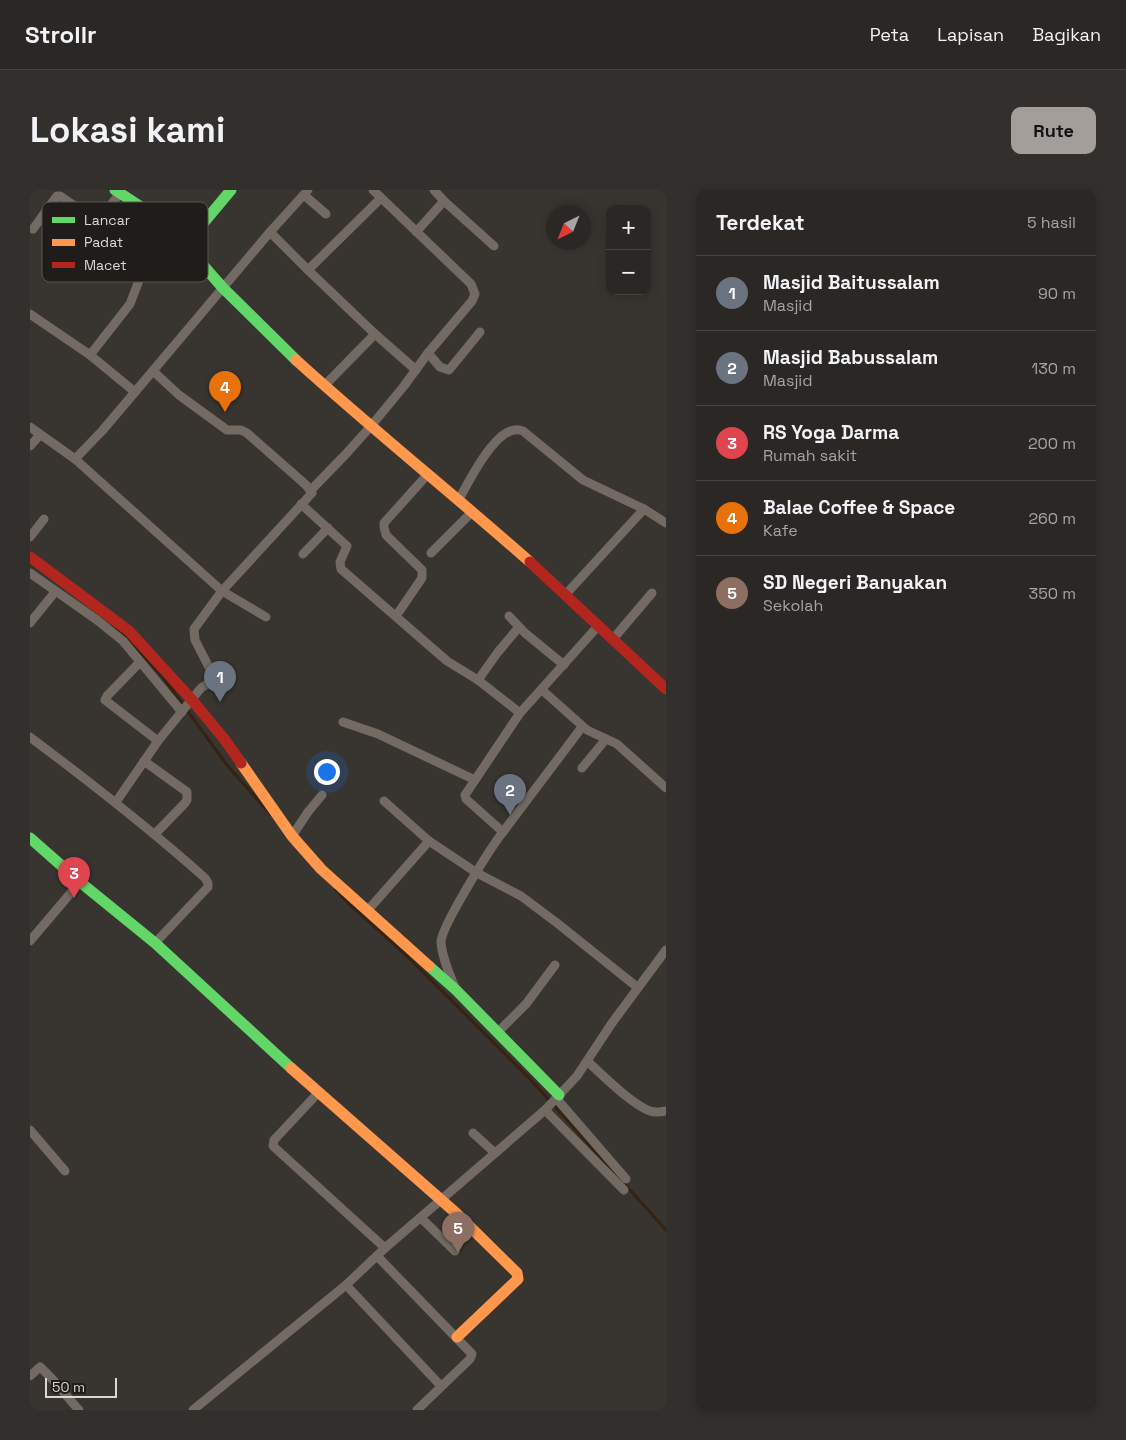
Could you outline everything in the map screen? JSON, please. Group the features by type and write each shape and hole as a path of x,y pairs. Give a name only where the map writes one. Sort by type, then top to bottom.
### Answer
{"street":[{"path":"208,218 231,190"},
{"path":"116,802 158,741 201,688 212,681 214,677 195,640 194,628 222,591 310,496 311,490 371,426 428,353 472,301 475,294 471,284 373,190"},
{"path":"434,190 494,246"},
{"path":"110,202 117,191 132,202"},
{"path":"75,459 102,431 306,192 326,214"},
{"path":"53,202 57,196 60,196 69,202"},
{"path":"308,270 380,198"},
{"path":"416,232 444,201"},
{"path":"34,229 42,218"},
{"path":"270,232 374,334 416,370"},
{"path":"208,271 290,354 566,594 666,689"},
{"path":"90,355 130,304 138,282"},
{"path":"32,319 90,355 135,392"},
{"path":"428,353 440,367 449,370 480,332"},
{"path":"325,385 374,334"},
{"path":"153,371 179,395 227,430 241,430 247,433 311,490"},
{"path":"30,427 75,459 222,591 266,617"},
{"path":"459,499 495,442 510,430 517,428 583,480 644,509 666,523"},
{"path":"30,446 40,435"},
{"path":"396,616 423,575 422,570 386,535 384,523 428,474"},
{"path":"301,504 347,546 340,562 341,569 447,661 478,680 520,713"},
{"path":"566,594 644,509"},
{"path":"431,553 472,512"},
{"path":"30,537 44,519"},
{"path":"303,554 328,528"},
{"path":"30,557 129,631 187,706"},
{"path":"30,573 98,620 123,641 140,662 225,740 292,836 321,869 456,990 498,1032 624,1190"},
{"path":"30,624 55,592"},
{"path":"614,639 652,594"},
{"path":"510,616 519,627 564,665"},
{"path":"503,832 465,797 520,713 600,625"},
{"path":"478,680 519,627"},
{"path":"140,662 105,700 158,741"},
{"path":"542,690 584,729 617,744 666,788"},
{"path":"343,722 378,734 475,780"},
{"path":"456,990 442,952 442,935 455,909 503,832 510,823 515,827 584,729"},
{"path":"30,737 116,802 205,878 208,886 155,943"},
{"path":"582,768 606,739"},
{"path":"144,761 187,792 187,800 155,834"},
{"path":"292,836 322,794"},
{"path":"384,801 429,841 477,874 521,896 557,922 638,987"},
{"path":"30,838 80,882 155,943 318,1093 441,1200 518,1275 518,1279 505,1293 457,1337"},
{"path":"368,910 429,841"},
{"path":"31,939 80,882"},
{"path":"193,1410 346,1284 552,1102 588,1062 612,1023 666,950"},
{"path":"498,1032 526,1004 554,965"},
{"path":"588,1062 634,1102 650,1112 659,1113 666,1111"},
{"path":"318,1093 274,1140 273,1146 385,1248"},
{"path":"552,1102 626,1180"},
{"path":"30,1130 65,1171"},
{"path":"473,1133 495,1153"},
{"path":"421,1218 455,1251"},
{"path":"377,1256 472,1354 470,1359 417,1410"},
{"path":"346,1284 441,1386"},
{"path":"30,1376 40,1367 79,1410"}],"waterway":[{"path":"112,625 129,640 162,676 227,765 271,815"},
{"path":"336,890 407,956 530,1079 666,1230"}],"traffic: fast":[{"path":"115,190 134,202"},
{"path":"208,218 231,190"},
{"path":"208,271 296,360"},
{"path":"30,838 80,882 155,943 291,1068"},
{"path":"429,966 456,990 559,1095"}],"traffic: slow":[{"path":"296,360 530,562"},
{"path":"241,763 292,836 321,869 429,966"},
{"path":"291,1068 456,1213 517,1273 518,1279 457,1337"}],"traffic: jam":[{"path":"30,557 129,631 192,700 241,763"},
{"path":"530,562 666,689"}],"place":[{"name":"Balae Coffee & Space","path":"225,412"},
{"name":"Masjid Baitussalam","path":"220,702"},
{"name":"Masjid Babussalam","path":"510,815"},
{"name":"RS Yoga Darma","path":"74,898"},
{"name":"SD Negeri Banyakan","path":"458,1253"}]}
